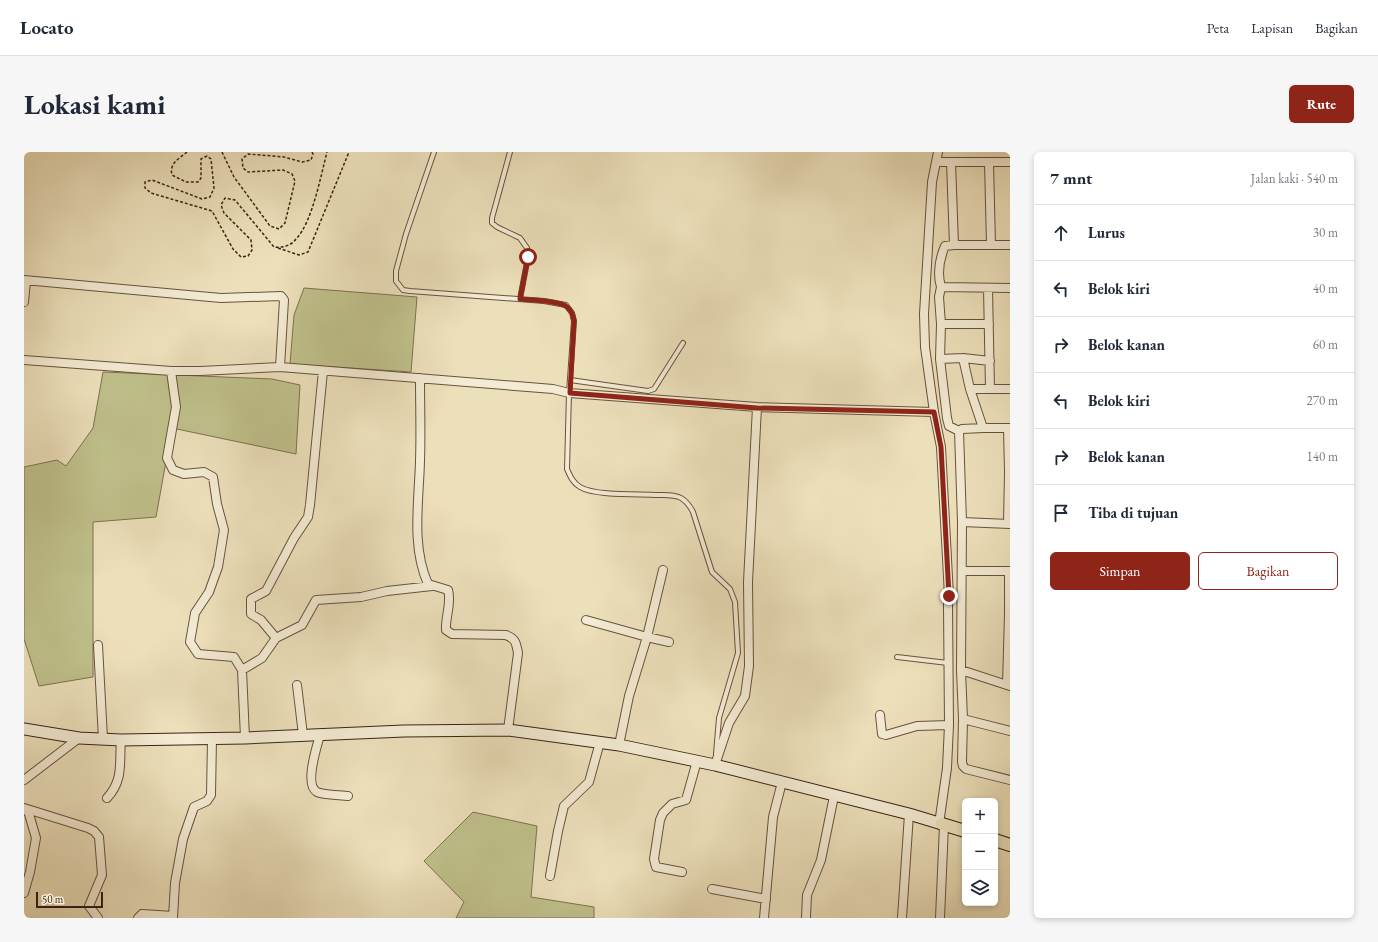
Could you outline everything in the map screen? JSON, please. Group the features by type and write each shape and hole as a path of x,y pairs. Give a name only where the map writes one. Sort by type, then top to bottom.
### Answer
{"main road":[{"path":"24,729 79,738 121,740 245,738 404,731 508,730 619,745 697,761 909,814 962,830"},
{"path":"998,841 1010,845"}],"street":[{"path":"938,152 932,182 924,314 925,347 934,412 941,447 949,596 949,725 942,824 940,918"},
{"path":"937,162 1010,162"},
{"path":"951,162 954,245"},
{"path":"989,162 991,245"},
{"path":"962,522 1009,524 1009,428 962,429 958,431 949,426 940,359 941,324 939,297 941,287 938,279 940,258 945,246 1010,245"},
{"path":"24,302 25,281 221,298 281,296 284,300 280,367"},
{"path":"941,287 1010,288"},
{"path":"988,288 990,389"},
{"path":"941,324 989,324"},
{"path":"940,359 963,358 990,361"},
{"path":"963,358 970,389 983,428"},
{"path":"24,360 200,371 280,367 553,389 570,393 757,408 934,412"},
{"path":"171,370 176,407 167,458 173,470 184,474 204,472 213,476 217,504 224,530 218,567 209,592 195,613 190,642 198,654 234,657 242,670 245,738"},
{"path":"276,638 261,620 250,614 251,598 266,591 294,538 308,517 323,370"},
{"path":"420,378 420,460 417,535 424,575 428,584 432,586"},
{"path":"970,389 1010,389"},
{"path":"715,765 729,723 745,696 749,666 748,582 757,408"},
{"path":"958,431 962,522 961,670 963,766 966,769 1010,780"},
{"path":"619,745 629,696 647,637 663,570"},
{"path":"961,670 1009,685 1009,571 962,571"},
{"path":"242,670 262,658 276,638 302,625 316,600 361,597 387,591 432,586 448,590 449,595 446,630 452,634 506,635 513,638 518,653 508,730"},
{"path":"586,620 669,642"},
{"path":"98,645 103,739"},
{"path":"297,685 303,735"},
{"path":"880,715 882,734 886,736 917,726 949,725"},
{"path":"963,719 1010,731"},
{"path":"320,735 311,774 313,788 318,793 348,796"},
{"path":"24,780 79,738"},
{"path":"138,918 142,914 173,917 176,883 183,839 194,807 207,801 211,795 212,739"},
{"path":"107,798 112,793 119,780 121,769 121,740"},
{"path":"550,876 564,806 589,782 600,742"},
{"path":"682,872 656,867 654,859 660,820 663,813 672,804 686,800 697,761"},
{"path":"764,918 773,817 782,782"},
{"path":"806,918 807,895 821,860 834,796"},
{"path":"24,893 30,872 36,838 30,814 25,808"},
{"path":"25,808 88,828 94,831 99,838 102,875 89,906 98,918"},
{"path":"902,918 909,814"},
{"path":"712,889 766,899"}],"lane":[{"path":"434,152 406,234 396,271 396,282 403,290 410,292 544,301 566,306 572,313 574,321 570,380 567,469 571,478 578,486 586,490 614,494 669,495 680,497 694,512 712,572 730,589 735,602 738,653 719,718 715,765"},
{"path":"510,152 492,222 497,227 520,238 527,248 528,257 520,299"},
{"path":"570,380 648,391 654,389 683,343"},
{"path":"897,657 948,662"}],"path":[{"path":"187,152 173,163 171,170 172,175 186,182 198,182 201,178 201,159 208,156 211,159 214,188 210,197 202,198 152,180 145,182 144,188 151,194 212,211 232,249 241,257 248,256 252,250 251,240 224,213 221,205 225,198 235,200 274,247 299,255 308,252 349,152"},
{"path":"222,152 234,177 270,226 279,229 285,223 295,181 292,174 283,170 248,172 243,168 242,159 248,154 284,157 302,162 311,160 313,154 312,152"},
{"path":"274,247 283,248 296,240 307,224 328,152"}],"green space":[{"path":"304,288 417,297 411,372 290,364 294,315"},
{"path":"103,372 272,379 300,385 296,454 172,428 156,517 93,522 93,677 39,686 24,639 24,467 57,460 66,466 93,428"},
{"path":"473,812 537,826 531,897 594,907 594,918 456,918 464,902 424,861"}],"route":[{"path":"528,257 520,299 544,301 566,306 572,313 574,321 570,393 757,408 934,412 941,447 949,596"}]}
